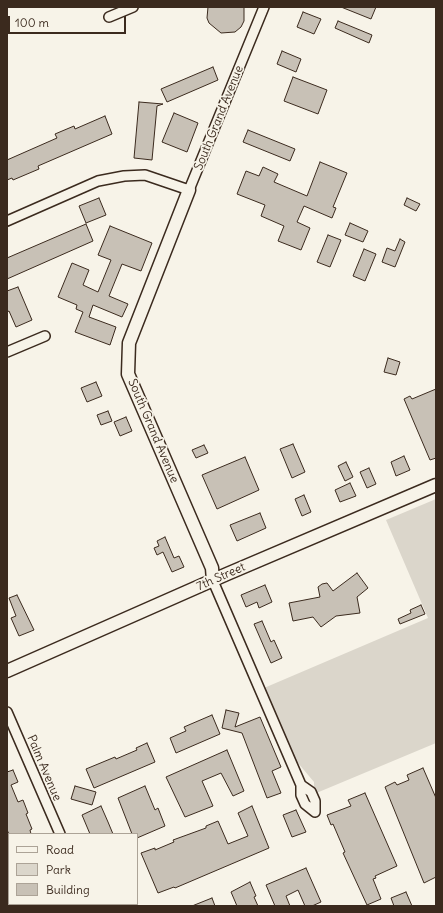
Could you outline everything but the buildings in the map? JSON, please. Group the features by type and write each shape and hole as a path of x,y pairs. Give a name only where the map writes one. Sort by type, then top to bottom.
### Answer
{"street":[{"path":"109,17 133,7"},
{"name":"South Grand Avenue","path":"264,7 189,190 129,343 128,374 212,568 213,581 301,785"},
{"path":"7,221 98,181 124,176 145,175 189,190"},
{"path":"7,352 45,336"},
{"name":"7th Street","path":"7,671 436,485"},
{"name":"Palm Avenue","path":"7,712 60,833"}],"green space":[{"path":"436,499 436,743 314,794 314,782 293,757 264,688 428,618 386,520"}]}
